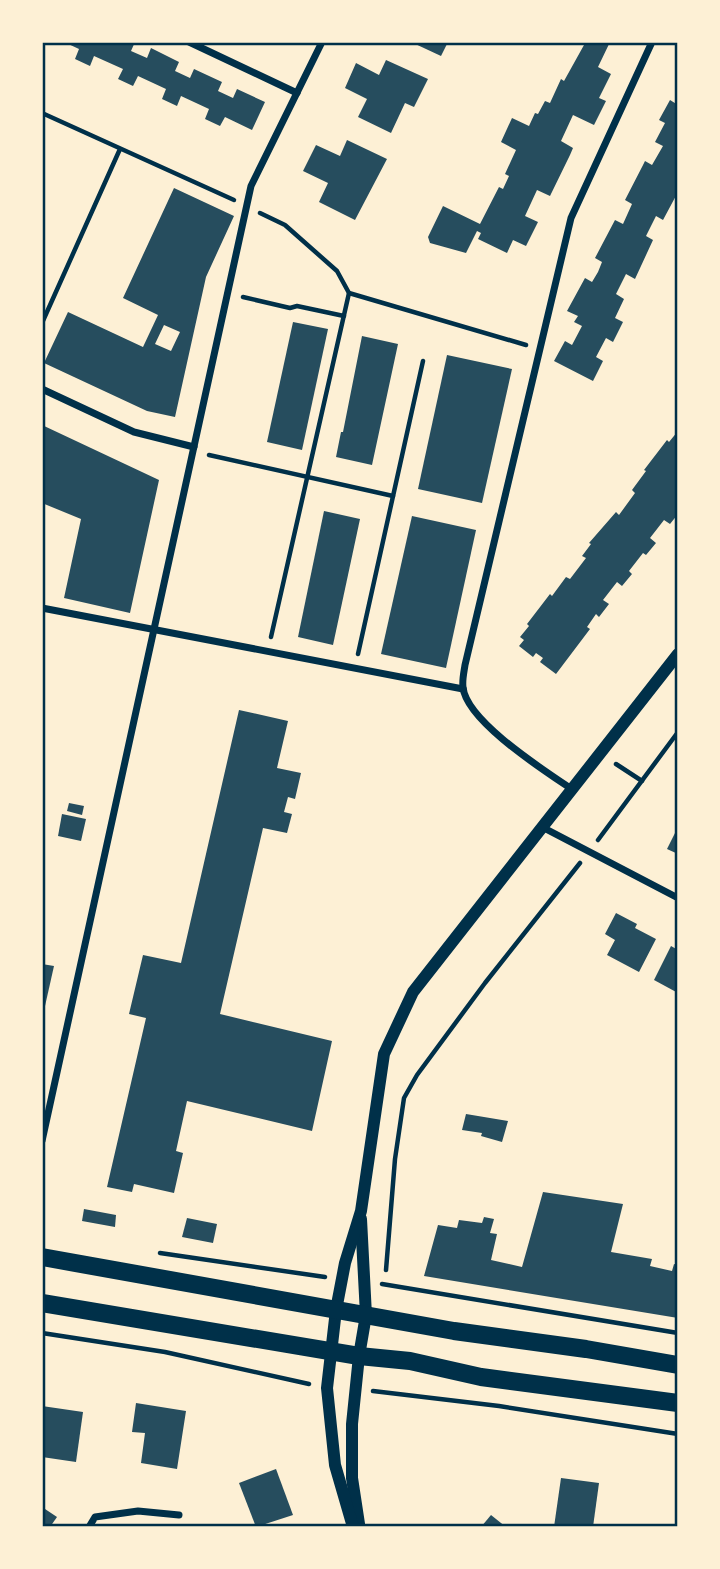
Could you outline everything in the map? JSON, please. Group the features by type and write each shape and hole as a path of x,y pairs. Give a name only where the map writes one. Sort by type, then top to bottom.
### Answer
{"main road":[{"path":"42,1257 454,1331 678,1364"},
{"path":"42,1303 359,1356 410,1362 481,1377 678,1403"}],"street":[{"path":"190,42 297,93"},
{"path":"42,1141 251,186 322,42"},
{"path":"573,790 517,752 475,712 463,689 465,665 571,218 652,42"},
{"path":"42,389 134,432 194,449"},
{"path":"42,608 463,689"},
{"path":"354,1527 335,1465 327,1388 336,1310 361,1211 384,1054 413,992 678,654"},
{"path":"542,827 678,898"},
{"path":"360,1527 352,1478 352,1424 366,1315 361,1211"},
{"path":"89,1527 95,1517 138,1511 179,1515"}],"path":[{"path":"42,113 285,225 337,271 349,293 268,652"},
{"path":"42,323 120,149"},
{"path":"228,293 290,308 297,306 344,316"},
{"path":"349,293 540,349"},
{"path":"355,668 423,361"},
{"path":"194,449 307,478 393,496"},
{"path":"386,1285 395,1159 404,1098 417,1074 485,983 589,852 678,733"},
{"path":"601,754 642,781"},
{"path":"151,1251 342,1279"},
{"path":"365,1280 678,1334"},
{"path":"42,1333 165,1352 327,1388"},
{"path":"355,1390 499,1406 678,1434"}],"building":[{"path":"64,42 135,42 131,51 147,58 151,48 179,62 175,71 190,78 194,69 222,82 218,91 233,98 237,89 265,102 252,130 225,117 220,126 205,119 209,109 181,96 177,106 162,99 166,89 138,76 133,86 118,79 123,69 94,56 90,66 75,59 79,49"},
{"path":"411,42 448,42 441,56"},
{"path":"580,42 610,42 598,67 611,74 599,98 606,101 594,125 573,115 561,141 573,148 550,196 537,190 525,216 538,222 526,246 513,240 507,253 478,239 481,233 477,231 466,253 430,243 428,237 443,206 480,224 499,187 503,189 509,176 505,174 516,150 501,142 512,118 529,126 545,101 550,103 561,79 564,81 584,45"},
{"path":"386,60 428,79 414,107 405,103 391,133 358,117 367,99 345,88 356,63 379,75"},
{"path":"670,100 678,105 678,192 663,220 656,216 646,236 653,240 635,279 626,274 616,294 624,299 615,318 623,322 613,342 606,338 596,357 603,361 593,381 554,361 565,341 572,345 582,326 574,322 578,316 567,311 585,278 592,282 598,272 602,262 595,258 615,220 623,224 632,204 625,200 645,161 652,165 663,146 655,142 665,123 659,120"},
{"path":"347,140 387,159 355,220 319,202 328,183 303,171 316,145 340,156"},
{"path":"174,188 234,216 206,277 175,417 147,411 44,363 68,312 143,347 158,315 123,298","holes":["164,325 180,332 171,351 155,344"]},
{"path":"293,322 328,329 302,450 267,442"},
{"path":"362,336 398,344 372,465 336,457"},
{"path":"447,355 512,369 482,503 418,489"},
{"path":"42,425 159,480 130,613 64,598 81,519 42,503"},
{"path":"678,431 678,514 670,524 664,520 650,538 656,543 646,555 643,553 629,571 632,574 622,586 617,582 603,600 609,604 599,617 596,614 587,627 590,629 556,674 540,662 543,658 536,653 533,657 519,646 524,640 520,637 550,594 552,596 566,577 570,579 586,558 582,556 591,544 589,543 616,512 619,515 635,493 632,490 646,471 644,470 667,440 669,442"},
{"path":"324,511 360,519 333,645 298,637"},
{"path":"412,516 476,530 446,668 381,654"},
{"path":"239,710 288,721 277,768 301,773 295,799 288,797 284,812 292,814 287,833 263,828 220,1014 332,1041 312,1131 187,1101 176,1151 183,1153 174,1193 134,1184 132,1192 107,1187 146,1018 129,1014 143,955 181,963"},
{"path":"69,803 84,806 82,815 67,811"},
{"path":"62,814 86,819 81,841 58,836"},
{"path":"678,827 678,854 667,849"},
{"path":"616,913 637,924 635,928 656,939 639,972 607,955 615,940 605,934"},
{"path":"671,946 678,950 678,993 654,980"},
{"path":"42,964 54,966 43,1015 42,1015"},
{"path":"466,1114 508,1121 502,1142 481,1136 482,1133 462,1130"},
{"path":"543,1192 623,1204 611,1252 652,1259 650,1266 672,1271 674,1264 678,1265 678,1318 424,1276 438,1225 457,1228 459,1220 482,1223 484,1217 494,1219 490,1233 497,1234 491,1260 522,1267"},
{"path":"84,1209 116,1215 115,1227 82,1221"},
{"path":"187,1218 217,1224 213,1243 182,1237"},
{"path":"136,1403 186,1411 177,1469 141,1463 145,1433 132,1432"},
{"path":"42,1406 83,1412 76,1462 42,1457"},
{"path":"276,1469 293,1515 256,1527 239,1483"},
{"path":"561,1478 599,1483 593,1527 554,1527"},
{"path":"42,1507 57,1517 50,1527 42,1527"},
{"path":"491,1515 506,1527 481,1527"}]}
